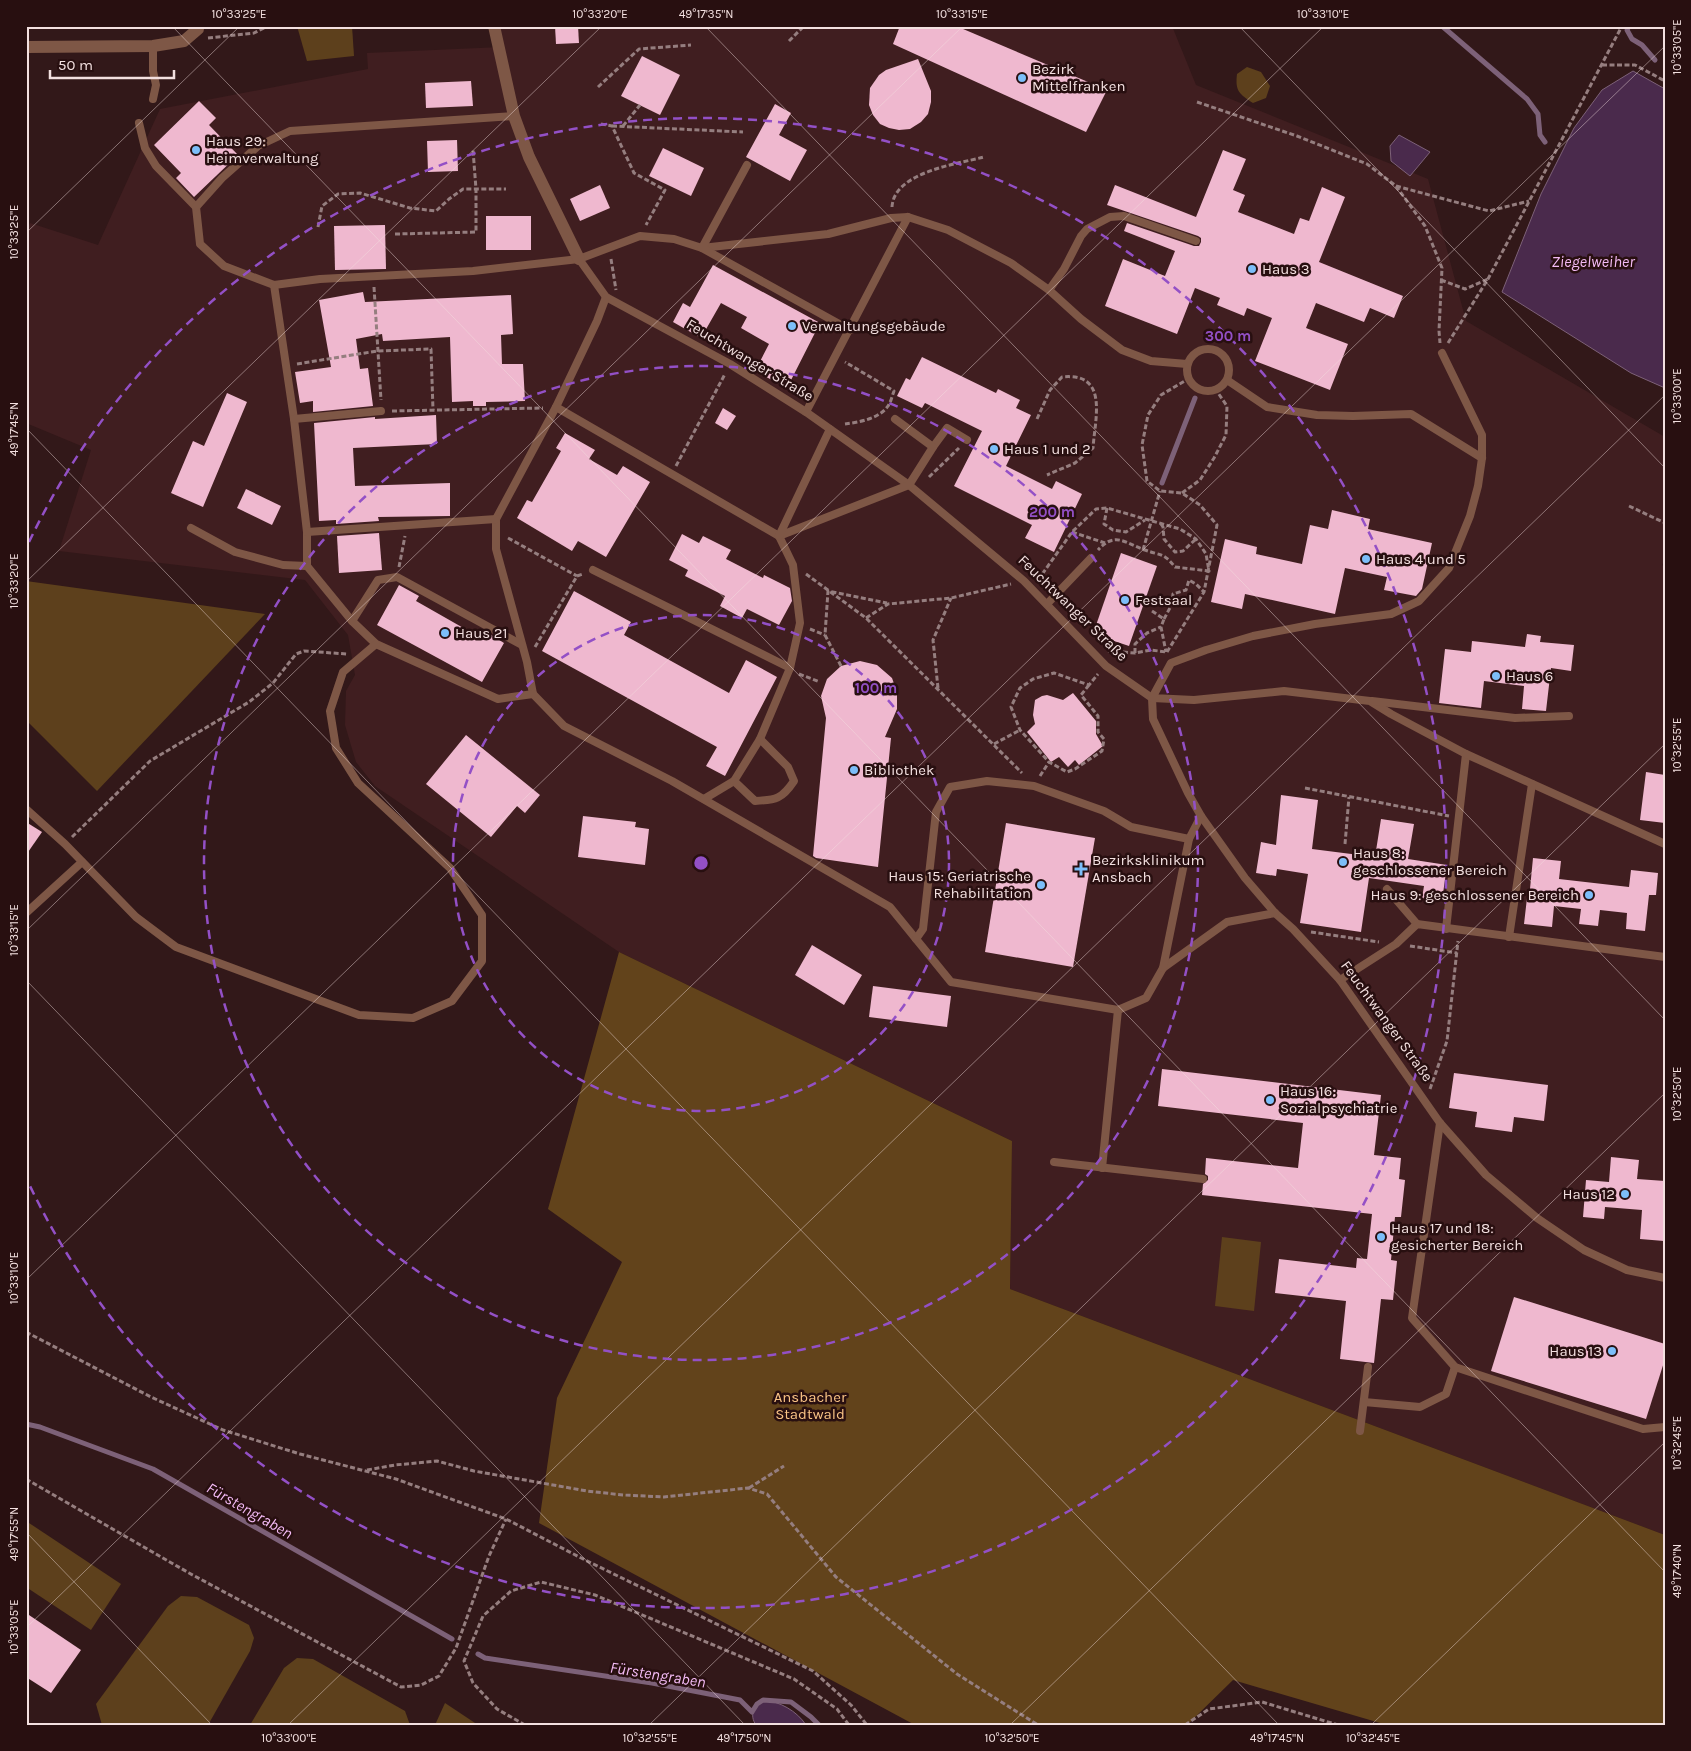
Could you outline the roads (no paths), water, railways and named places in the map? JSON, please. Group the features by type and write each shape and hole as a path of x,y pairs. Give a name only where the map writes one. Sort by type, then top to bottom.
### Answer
{"street":[{"path":"26,47 153,46 184,41 198,29 198,26"},
{"name":"Feuchtwanger Straße","path":"494,26 514,116 529,157 579,259"}],"lane":[{"path":"153,46 153,71 156,84 153,99"},
{"path":"196,207 222,178 258,146 290,131 514,116"},
{"path":"139,123 145,148 156,166 196,207 200,244 224,266 274,285 320,279 473,271 579,259 640,236 674,239 702,248 850,330"},
{"path":"702,248 747,165"},
{"path":"1049,290 1064,269 1081,236 1087,229 1110,217 1124,216 1196,241"},
{"path":"702,248 828,234 891,218 908,217 948,230 1011,263 1049,290 1081,320 1122,350 1150,361 1187,364"},
{"path":"806,412 908,217"},
{"name":"Feuchtwanger Straße","path":"579,259 606,297 730,364 806,412 909,484 1024,581 1106,666 1152,698 1153,720 1201,816 1245,878 1275,913 1293,929 1340,980 1440,1123 1486,1175 1537,1218 1584,1250 1627,1270 1665,1278"},
{"path":"274,285 294,419 307,532 308,566 352,621 376,644 498,699 533,694"},
{"path":"606,297 597,321 556,407 496,519 496,549 527,662 533,694 564,726 672,781 890,907 951,982 1118,1010 1146,998 1163,968 1190,839 1201,816"},
{"path":"1206,348 1215,349 1223,354 1228,362 1230,371 1227,380 1222,386 1216,390 1202,391 1188,379 1186,372 1187,364 1191,356 1198,351 1206,348"},
{"path":"1442,354 1482,435 1482,458 1478,486 1470,516 1449,568 1419,601 1391,614 1315,624 1253,636 1171,663 1152,698 1194,700 1284,692 1515,718 1569,716"},
{"path":"1227,380 1267,407 1316,414 1353,416 1411,414 1482,458"},
{"path":"556,407 779,536 793,564 800,623 793,671 760,740 734,781 704,799"},
{"path":"294,419 381,411"},
{"path":"895,419 933,447"},
{"path":"779,536 909,484 946,428 967,440"},
{"path":"779,536 833,431"},
{"path":"307,532 496,519"},
{"path":"191,528 235,552 283,565 308,566"},
{"path":"1048,604 1090,558"},
{"path":"593,570 793,671"},
{"path":"352,621 378,580 397,578 522,645"},
{"path":"26,809 65,844 136,917 176,947 359,1016 413,1018 452,1001 482,961 482,915 450,868 358,783 336,748 330,711 343,672 376,644"},
{"path":"1370,701 1390,714 1466,754 1665,844"},
{"path":"734,781 755,801 774,800 786,792 794,780 788,767 760,740"},
{"path":"1446,929 1466,754"},
{"path":"916,939 923,929 936,812 950,787 987,781 1034,786 1104,810 1131,827 1190,839"},
{"path":"1509,937 1532,784"},
{"path":"26,913 82,862"},
{"path":"1387,889 1417,924 1665,957"},
{"path":"1163,968 1227,922 1275,913"},
{"path":"1340,980 1396,944 1417,924"},
{"path":"1102,1168 1118,1010"},
{"path":"1440,1123 1412,1318 1455,1366 1643,1429 1665,1427"},
{"path":"1054,1162 1203,1179"},
{"path":"1364,1402 1420,1407 1446,1394 1455,1366"},
{"path":"1360,1430 1368,1367"}],"water":[{"name":"Ziegelweiher","path":"1633,71 1665,89 1665,388 1631,373 1502,292 1541,194 1574,128 1602,90"},
{"path":"1399,135 1430,152 1410,176 1391,161 1390,146"},
{"path":"763,1700 775,1702 787,1708 798,1715 806,1725 756,1725 753,1714 757,1705"}],"waterway":[{"path":"1442,26 1527,99 1538,114 1540,135 1545,142"},
{"path":"1629,26 1627,30 1632,39 1642,45 1655,60"},
{"path":"1162,483 1195,398"},
{"name":"Fürstengraben","path":"26,1424 40,1427 153,1469 452,1639"},
{"name":"Fürstengraben","path":"478,1654 485,1658 652,1683 740,1700 752,1712 757,1704 763,1700 791,1702 819,1725"}],"place":[{"name":"Bezirk Mittelfranken","path":"1022,78"},
{"name":"Haus 29: Heimverwaltung","path":"196,150"},
{"name":"Haus 3","path":"1252,269"},
{"name":"Verwaltungsgebäude","path":"792,326"},
{"name":"Haus 1 und 2","path":"994,449"},
{"name":"Haus 4 und 5","path":"1366,559"},
{"name":"Festsaal","path":"1125,600"},
{"name":"Haus 21","path":"445,633"},
{"name":"Haus 6","path":"1496,676"},
{"name":"Bibliothek","path":"854,770"},
{"name":"Haus 8: geschlossener Bereich","path":"1343,862"},
{"name":"Bezirksklinikum Ansbach","path":"1081,869"},
{"name":"Haus 15: Geriatrische Rehabilitation","path":"1041,885"},
{"name":"Haus 9: geschlossener Bereich","path":"1589,895"},
{"name":"Haus 16: Sozialpsychiatrie","path":"1270,1100"},
{"name":"Haus 12","path":"1625,1194"},
{"name":"Haus 17 und 18: gesicherter Bereich","path":"1381,1237"},
{"name":"Haus 13","path":"1612,1351"}],"park label":[{"name":"Ansbacher Stadtwald","path":"810,1406"}]}
